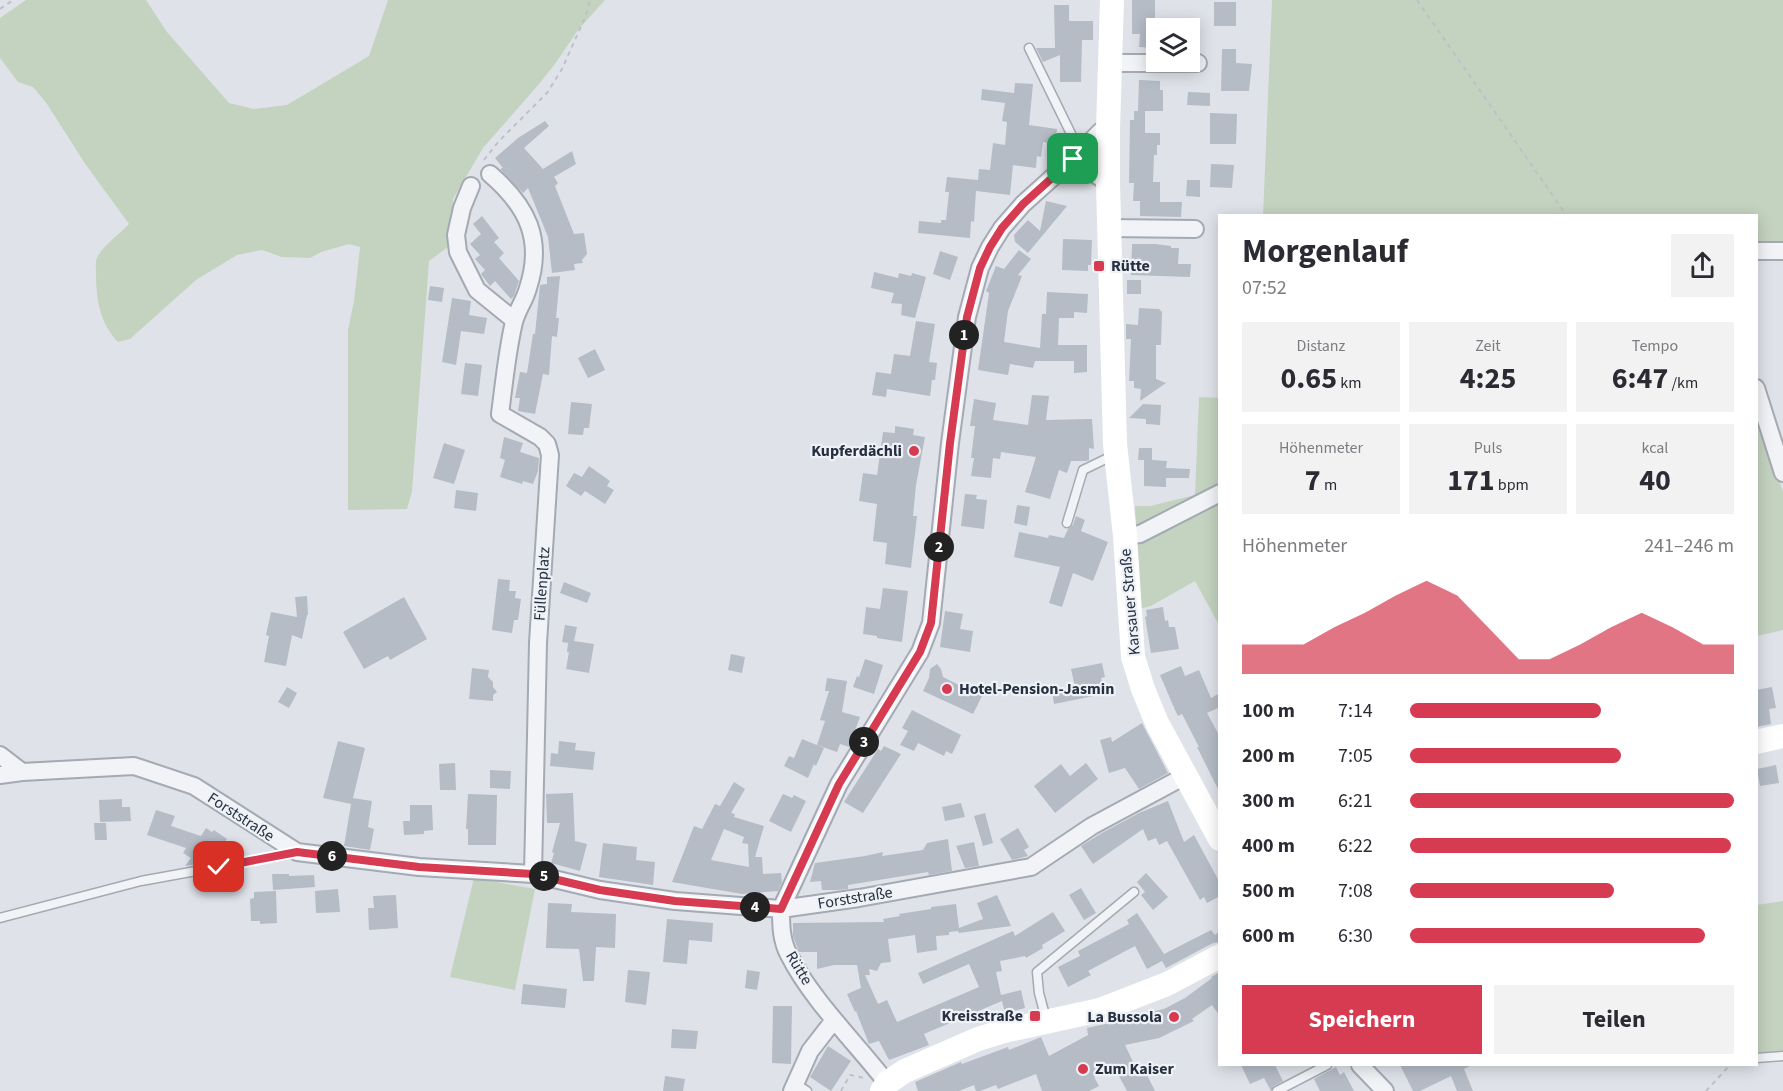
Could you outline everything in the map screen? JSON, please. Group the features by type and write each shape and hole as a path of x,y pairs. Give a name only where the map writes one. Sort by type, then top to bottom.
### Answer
{"street":[{"name":"Karsauer Straße","path":"1112,0 1108,228 1116,453 1125,536 1133,657 1157,723 1218,835"},
{"path":"1111,63 1146,63"},
{"name":"Rütte","path":"885,1087 805,981 788,953 781,932 781,909 839,784 920,652 931,623 950,443 967,317 980,268 1002,228 1023,204 1078,155 1101,131 1108,129"},
{"path":"1078,155 1108,183"},
{"name":"Füllenplatz","path":"490,174 509,190 529,221 535,254 529,287 514,320 500,414 540,437 547,444 550,455 538,643 533,874"},
{"path":"471,186 462,208 456,235 458,252 477,290 514,320"},
{"path":"1108,228 1195,229"},
{"path":"1758,251 1783,251"},
{"path":"1758,394 1783,473"},
{"path":"1125,536 1140,534 1218,494"},
{"path":"1758,742 1783,736"},
{"path":"0,755 22,772"},
{"name":"Forststraße","path":"0,775 134,766 194,786 297,852 419,867 533,874 600,890 653,898 781,909 859,898 1031,867 1092,826 1185,776"},
{"path":"885,1087 905,1071 978,1039 1100,1010 1167,984 1218,957"},
{"path":"798,1089 810,1052 834,1020"},
{"path":"1361,1066 1385,1091"}],"lane":[{"path":"1029,48 1077,146 1078,155"},
{"path":"1066,523 1083,470 1116,453"},
{"path":"0,918 141,881 297,852"},
{"path":"1046,1021 1036,972 1134,892"},
{"path":"1758,1058 1783,1056"},
{"path":"1277,1091 1325,1066"}],"path":[{"path":"0,9 13,0"},
{"path":"471,186 480,165 499,141 548,93 562,69 586,15 590,0"},
{"path":"1417,0 1566,214"},
{"path":"1706,1091 1729,1066"},
{"path":"841,1091 850,1075 885,1087"}],"green space":[{"path":"26,0 146,0 167,32 229,103 254,109 287,105 369,56 388,0 605,0 578,30 539,84 483,148 453,199 452,244 429,261 412,492 407,509 348,510 348,330 360,247 349,244 321,252 310,258 282,257 262,250 237,255 196,280 130,339 118,342 112,334 103,318 98,300 96,261 103,249 129,224 86,165 47,104 33,87 18,82 0,58 0,18"},
{"path":"1272,0 1783,0 1783,246 1758,246 1758,214 1263,214"},
{"path":"1199,397 1218,398 1218,490 1141,528 1136,525 1135,506 1150,506 1195,495"},
{"path":"1758,422 1783,492 1783,630 1758,636"},
{"path":"1218,500 1218,623 1195,581 1151,606 1139,609 1137,545 1141,539"},
{"path":"474,878 535,889 515,990 450,977"},
{"path":"1783,901 1783,1052 1758,1054 1758,905"}],"building":[{"path":"1132,0 1155,0 1155,18 1146,18 1146,47 1139,47 1140,34 1132,34"},
{"path":"1214,2 1236,2 1236,26 1214,26"},
{"path":"1054,5 1069,5 1069,21 1093,21 1093,40 1082,40 1081,82 1060,82 1060,55 1043,62 1036,48 1055,48"},
{"path":"1222,49 1236,49 1236,63 1252,64 1249,91 1221,91"},
{"path":"1139,80 1160,81 1160,90 1163,90 1163,111 1145,111 1145,133 1160,133 1160,145 1157,145 1157,155 1154,155 1153,182 1160,182 1160,202 1182,202 1181,217 1140,216 1140,201 1133,201 1134,183 1129,183 1130,120 1134,120 1134,111 1138,111"},
{"path":"1015,83 1033,84 1029,125 1057,129 1055,144 1043,142 1041,157 1037,156 1036,168 1013,165 1010,195 976,191 974,222 971,221 970,238 918,233 919,221 941,223 941,220 946,220 949,192 945,192 947,177 978,180 979,169 990,170 993,143 1005,145 1007,122 1002,121 1005,103 981,100 982,89 1014,93"},
{"path":"1188,92 1210,93 1210,106 1187,105"},
{"path":"1210,113 1237,114 1236,144 1210,144"},
{"path":"545,121 549,126 524,148 543,169 572,151 576,164 554,177 558,183 555,186 574,234 584,233 587,254 582,260 583,263 574,264 575,270 552,273 548,237 528,188 523,193 500,169 503,168 495,158 518,138"},
{"path":"1211,164 1234,165 1232,188 1210,187"},
{"path":"1187,180 1200,180 1200,197 1186,196"},
{"path":"1046,201 1067,206 1028,253 1015,242 1014,235 1028,220 1040,231"},
{"path":"482,216 499,238 494,242 504,253 499,258 519,281 511,299 495,281 490,286 481,274 485,270 475,259 480,255 470,244 481,234 473,224"},
{"path":"1063,239 1092,240 1091,265 1088,265 1088,271 1062,270"},
{"path":"1132,244 1155,244 1179,248 1178,264 1191,264 1190,277 1131,275"},
{"path":"1019,250 1031,259 1018,275 1022,276 1008,311 1004,342 1040,348 1042,314 1046,314 1047,292 1088,294 1087,313 1074,312 1074,318 1059,318 1058,345 1087,345 1087,372 1074,373 1074,361 1035,361 1033,368 1010,364 1008,375 978,370 989,293 986,291 996,266 1004,269"},
{"path":"940,251 958,257 950,280 933,274"},
{"path":"874,272 898,278 899,273 911,276 912,273 926,277 915,318 901,315 902,304 891,303 894,293 871,288"},
{"path":"560,276 556,318 559,318 557,337 552,336 549,375 543,374 535,414 518,411 520,398 515,398 520,372 527,373 533,334 535,334 540,285 547,284 547,277"},
{"path":"1127,280 1141,280 1141,294 1127,294"},
{"path":"430,286 444,288 442,302 428,300"},
{"path":"452,298 471,301 469,315 487,318 484,334 461,331 456,365 442,362"},
{"path":"1139,308 1159,309 1162,312 1161,345 1156,345 1156,379 1166,383 1140,401 1141,389 1134,388 1134,381 1129,381 1131,339 1126,339 1126,324 1138,325"},
{"path":"916,321 935,324 929,362 937,363 930,396 887,389 886,397 872,395 876,372 891,374 894,354 910,356"},
{"path":"595,349 605,370 588,378 578,358"},
{"path":"465,363 482,365 478,396 461,394"},
{"path":"1032,395 1049,396 1046,420 1092,419 1094,449 1089,448 1089,460 1071,461 1067,473 1059,470 1050,499 1025,492 1036,457 1001,452 1000,459 993,458 991,478 971,476 975,426 970,426 974,399 996,403 993,420 1028,425"},
{"path":"571,402 592,404 589,428 584,428 583,435 568,434"},
{"path":"1143,404 1161,405 1160,425 1146,424 1146,419 1129,418"},
{"path":"895,426 914,429 913,435 925,437 916,485 913,516 917,516 911,568 885,564 887,543 873,541 877,504 859,501 863,473 877,475 883,432 895,433"},
{"path":"504,437 523,443 520,452 539,458 538,471 533,484 523,481 522,484 500,477 505,460 500,458"},
{"path":"444,443 465,450 454,484 433,478"},
{"path":"1139,448 1152,448 1152,460 1167,461 1166,468 1190,469 1189,478 1166,478 1166,487 1144,486 1144,460 1138,460"},
{"path":"589,466 610,481 607,486 614,490 605,504 585,491 581,496 566,486 574,473 582,477"},
{"path":"456,490 478,493 476,511 454,508"},
{"path":"965,494 977,495 976,499 987,500 984,529 961,526"},
{"path":"1017,505 1030,507 1027,526 1014,523"},
{"path":"1076,516 1085,520 1081,531 1108,542 1093,581 1073,573 1062,607 1049,603 1060,567 1014,557 1019,532 1048,538 1049,535 1064,538"},
{"path":"498,579 510,580 509,591 516,591 515,598 521,599 518,620 514,620 512,633 492,630"},
{"path":"564,582 591,593 587,603 560,593"},
{"path":"883,588 908,591 902,642 863,634 866,607 880,609"},
{"path":"307,596 308,615 302,639 292,635 286,666 264,662 271,612 297,617 295,597"},
{"path":"404,597 427,639 390,660 388,656 364,669 343,632"},
{"path":"1163,607 1165,621 1168,620 1169,627 1175,627 1179,649 1151,653 1145,617 1147,616 1146,610"},
{"path":"945,611 963,614 960,629 973,631 970,652 940,647"},
{"path":"565,625 577,627 574,641 594,644 589,673 566,669 568,643 562,642"},
{"path":"731,654 745,657 742,673 728,670"},
{"path":"865,659 883,665 874,694 853,687"},
{"path":"1102,663 1105,677 1101,678 1104,694 1054,704 1052,691 1075,687 1071,669"},
{"path":"937,664 943,677 983,694 973,714 923,691 930,669"},
{"path":"1181,666 1185,676 1199,670 1211,698 1218,694 1218,708 1207,713 1218,733 1218,789 1182,714 1178,716 1160,675"},
{"path":"472,668 489,670 488,677 497,692 493,695 493,701 469,699"},
{"path":"827,678 847,681 842,712 860,717 849,747 840,744 837,752 817,745 825,721 820,720 829,691 825,691"},
{"path":"287,687 297,693 289,708 278,702"},
{"path":"1772,687 1776,708 1769,709 1771,724 1758,727 1758,690"},
{"path":"912,710 961,735 952,754 946,751 944,756 918,743 914,751 900,745 908,731 902,728"},
{"path":"1142,723 1168,773 1139,789 1125,768 1109,773 1100,740 1111,737 1112,742"},
{"path":"802,739 824,748 808,778 784,766 789,756 794,758"},
{"path":"338,741 365,748 353,798 372,801 368,827 374,829 370,850 344,846 351,804 323,798"},
{"path":"559,741 576,743 575,750 595,752 593,770 550,766 551,753 558,754"},
{"path":"884,746 901,754 863,813 844,802 878,749 881,751"},
{"path":"455,763 456,790 440,790 439,764"},
{"path":"1086,763 1098,779 1055,813 1034,786 1061,764 1070,776"},
{"path":"1776,765 1779,783 1760,786 1758,769"},
{"path":"490,770 511,771 510,789 490,788"},
{"path":"734,782 745,789 731,813 735,814 734,817 764,826 755,857 762,857 763,874 781,873 782,882 778,891 742,894 672,882 694,826 702,829 715,804 720,806","holes":["724,829 744,837 742,843 748,844 749,867 711,860"]},
{"path":"573,793 575,841 587,844 580,871 551,863 560,823 547,823 546,794"},
{"path":"468,794 497,795 496,845 468,845 468,829 466,829"},
{"path":"783,794 792,798 794,795 806,801 791,832 769,821"},
{"path":"122,799 122,807 130,807 131,821 100,822 99,800"},
{"path":"1168,801 1184,842 1194,835 1218,879 1218,897 1207,903 1204,897 1200,900 1167,841 1159,845 1156,838 1148,841 1143,829 1093,864 1081,846 1139,813"},
{"path":"961,803 965,817 945,821 942,807"},
{"path":"410,805 432,805 433,830 424,831 424,834 404,835 403,821 410,821"},
{"path":"156,810 175,816 171,826 201,836 206,828 212,832 214,830 227,839 213,861 185,866 191,858 183,853 186,848 147,835"},
{"path":"985,813 993,843 983,846 974,816"},
{"path":"94,823 106,823 107,840 95,840"},
{"path":"1018,828 1029,847 1024,850 1028,856 1012,860 1000,839"},
{"path":"948,839 952,871 929,875 928,872 848,885 848,889 838,890 822,890 821,881 810,882 815,863 883,852 882,856 923,850 927,843"},
{"path":"974,842 979,866 965,868 956,846"},
{"path":"603,843 637,847 636,860 655,862 653,885 599,877"},
{"path":"1146,873 1168,897 1153,910 1141,895 1145,892 1137,882"},
{"path":"272,874 314,875 315,887 273,890"},
{"path":"1081,888 1096,913 1084,920 1069,895"},
{"path":"338,889 340,912 316,913 315,891"},
{"path":"276,891 277,923 260,924 260,921 251,921 250,899 254,898 254,892"},
{"path":"396,895 398,928 369,930 368,908 374,908 373,896"},
{"path":"997,895 1011,926 959,933 958,931 949,932 949,935 936,936 937,950 917,953 915,935 888,939 891,962 881,963 877,971 869,969 870,975 865,975 878,1004 887,1000 897,1022 979,987 969,964 923,984 918,973 1013,931 1015,936 1053,912 1065,931 1026,958 1025,956 1000,961 1002,971 996,972 1001,995 1021,990 1025,1008 1005,1013 1002,1001 924,1034 929,1045 889,1060 879,1041 869,1044 847,994 861,988 857,965 834,965 817,969 817,952 799,952 793,936 793,923 884,922 883,919 900,916 899,914 956,904 959,928 983,919 977,903"},
{"path":"548,903 572,904 571,912 616,914 615,948 596,947 594,981 583,981 579,949 546,948"},
{"path":"1137,913 1164,954 1211,930 1215,935 1218,933 1218,942 1166,968 1162,961 1147,969 1135,946 1088,971 1091,975 1068,987 1058,967 1080,956 1078,951 1129,924 1127,920"},
{"path":"667,919 713,923 712,942 689,940 687,964 663,962"},
{"path":"628,970 650,972 646,1005 625,1002"},
{"path":"747,970 760,972 757,990 745,988"},
{"path":"1218,973 1218,1013 1212,1005 1192,1019 1194,1021 1159,1038 1125,1045 1136,1068 1142,1065 1155,1091 1127,1091 1114,1067 1094,1077 1099,1086 1089,1091 1042,1091 1036,1074 998,1089 996,1085 976,1091 974,1085 959,1091 918,1091 915,1082 961,1062 962,1064 1008,1047 1009,1050 1041,1037 1049,1056 1088,1035 1087,1028 1164,1009 1185,998"},
{"path":"523,984 567,989 565,1008 521,1004"},
{"path":"773,1006 792,1006 791,1064 772,1063"},
{"path":"672,1029 698,1031 696,1049 671,1048"},
{"path":"828,1046 851,1061 831,1091 810,1077"},
{"path":"1241,1066 1276,1066 1283,1081 1274,1086 1271,1091 1264,1078 1250,1084"},
{"path":"1400,1066 1470,1066 1464,1069 1473,1091 1457,1091 1451,1076 1420,1091 1413,1091"},
{"path":"1336,1067 1340,1075 1344,1072 1354,1091 1320,1091 1314,1079"},
{"path":"665,1076 685,1079 683,1091 663,1091"}],"place":[{"name":"Rütte","path":"1099,266"},
{"name":"Kupferdächli","path":"914,451"},
{"name":"Hotel-Pension-Jasmin","path":"947,689"},
{"name":"Kreisstraße","path":"1035,1016"},
{"name":"La Bussola","path":"1174,1017"},
{"name":"Zum Kaiser","path":"1083,1069"}],"route":[{"path":"219,867 297,852 419,867 533,874 600,890 675,901 781,909 839,784 920,652 931,623 950,443 967,317 980,268 1002,228 1023,204 1073,159"}]}
